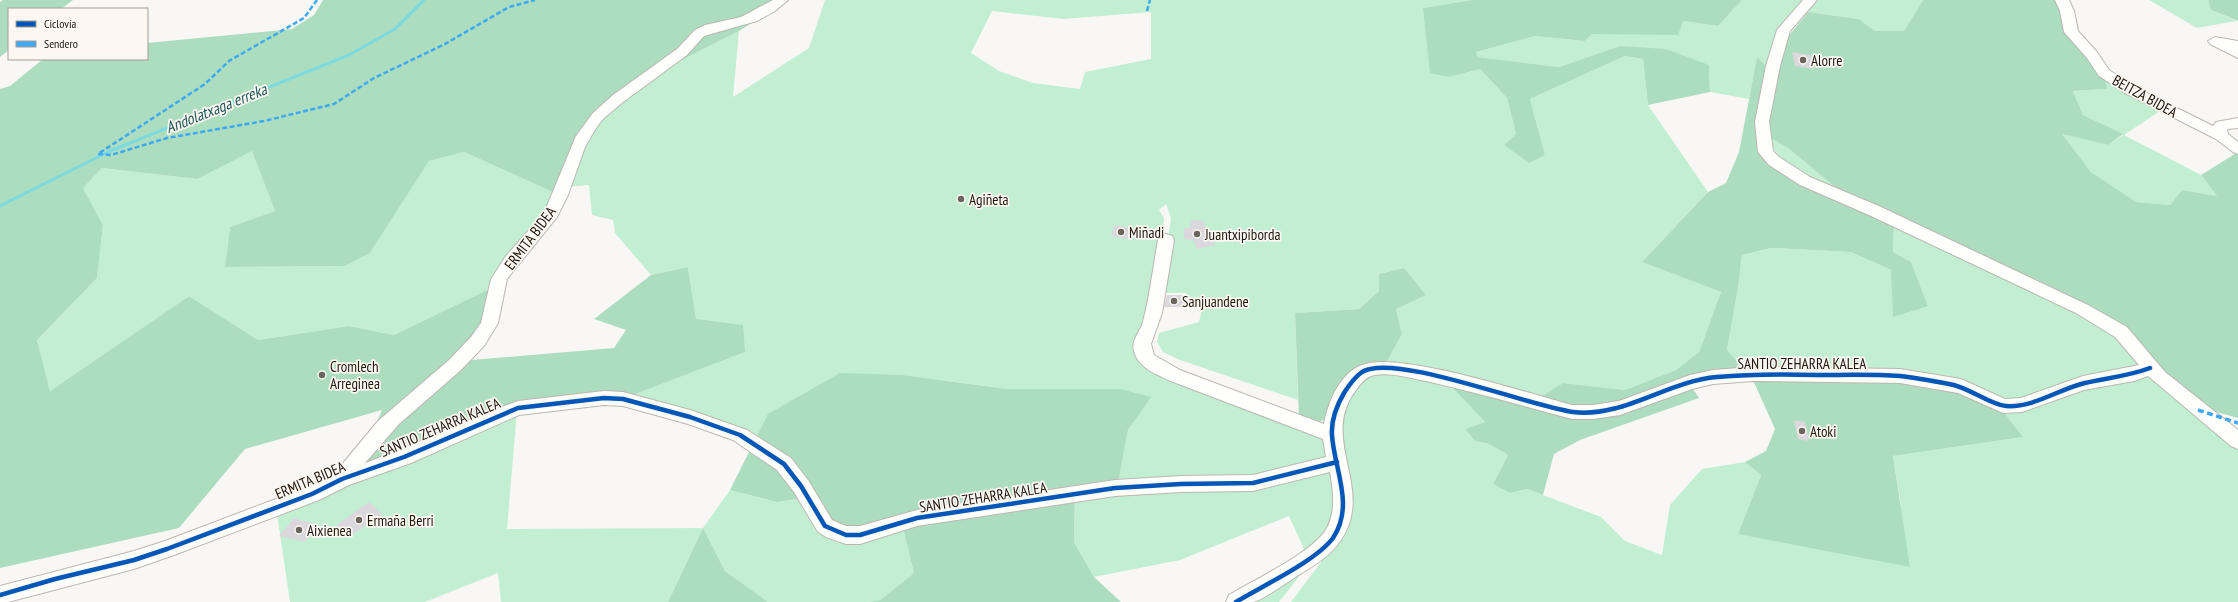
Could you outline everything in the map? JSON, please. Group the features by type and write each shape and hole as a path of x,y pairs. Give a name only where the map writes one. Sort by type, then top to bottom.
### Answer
{"street":[{"name":"ERMITA BIDEA","path":"0,595 55,579 134,560 312,494 350,476 366,447 392,419 449,371 480,339 493,317 495,293 499,280 515,256 554,208 581,138 589,126 609,106 684,51 697,34 705,30 746,20 768,10 780,0"},
{"path":"1810,0 1784,30 1773,66 1762,122 1766,152 1774,161 1805,181 1875,211 2082,309 2121,332 2135,346 2150,368 2198,410 2238,441"},
{"name":"BEITZA BIDEA","path":"2062,0 2067,11 2071,32 2092,55 2104,73 2130,90 2221,136 2238,149"},
{"path":"2238,45 2224,41 2215,41 2238,54"},
{"path":"2221,136 2219,132 2221,125 2238,123"},
{"path":"1166,240 1154,310 1150,326 1141,345 1143,354 1160,368 1174,375 1317,430 1332,433"},
{"name":"SANTIO ZEHARRA KALEA","path":"1236,602 1310,557 1333,539 1342,520 1344,504 1342,483 1332,433 1339,404 1348,387 1359,374 1367,369 1380,367 1448,379 1572,412 1593,412 1620,408 1690,382 1713,377 1753,374 1900,376 1961,386 2003,406 2012,406 2022,405 2083,383 2134,374 2150,368"},
{"name":"SANTIO ZEHARRA KALEA","path":"350,476 404,457 484,420 518,408 604,398 623,399 690,417 745,438 784,464 801,486 825,526 833,531 846,535 860,535 917,518 1078,495 1115,488 1181,484 1253,483 1337,462"}],"green space":[{"path":"3,0 73,0 62,8 8,8 8,51 0,57 0,2"},
{"path":"323,0 788,0 739,31 676,63 611,107 586,134 557,194 464,152 429,161 370,253 345,266 225,267 230,227 275,211 252,151 197,179 102,168 83,188 103,225 97,278 37,340 50,391 189,296 258,340 349,326 394,335 487,290 495,315 460,361 614,348 626,330 594,319 651,275 688,267 696,319 743,325 745,352 628,397 519,404 357,469 382,410 245,449 179,528 0,568 0,89 10,86 42,60 148,60 148,43 292,29 314,15"},
{"path":"825,0 1472,0 1423,8 1449,77 1480,69 1507,98 1516,134 1504,145 1545,155 1530,99 1625,56 1643,59 1648,105 1708,192 1642,262 1721,292 1699,352 1676,370 1625,390 1563,383 1535,400 1385,365 1402,334 1396,309 1425,295 1404,268 1379,274 1379,291 1359,309 1295,313 1298,400 1180,360 1163,352 1157,342 1159,333 1199,322 1202,309 1189,308 1186,293 1161,293 1171,218 1166,204 1159,210 1164,218 1163,231 1138,353 1318,436 1327,443 1338,495 1326,535 1305,551 1289,516 1180,560 1094,577 1074,542 1075,502 1118,484 1128,430 1150,397 1007,389 903,375 757,437 628,397 745,352 696,319 688,267 651,275 615,233 613,220 592,215 589,185 567,187 586,134 611,107 676,63 739,31 733,97 809,48","holes":["992,11 1064,19 1151,12 1151,59 1085,72 1080,89 1033,83 999,71 971,53"]},
{"path":"1472,0 1742,0 1718,26 1683,21 1678,35 1592,34 1585,41 1535,36 1476,52 1478,57 1559,67 1620,46 1666,49 1709,65 1710,92 1648,105 1643,59 1625,56 1530,99 1545,155 1529,163 1504,145 1516,134 1507,98 1480,69 1449,77 1430,73 1423,8"},
{"path":"1742,0 1806,0 1768,68 1757,58 1749,99 1710,92 1709,65 1620,46 1559,67 1478,57 1476,52 1535,36 1585,41 1592,34 1633,33 1683,21 1718,26"},
{"path":"1817,0 1923,0 1904,31 1875,31 1859,19 1808,12"},
{"path":"1923,0 2060,0 2104,76 2107,89 2073,91 2083,115 2123,134 2108,145 2062,134 2091,172 2136,202 2170,205 2182,190 2217,196 2201,175 2238,152 2238,418 2198,407 2160,372 2137,342 1841,192 1788,148 1767,136 1767,124 1783,43 1808,12 1859,19 1875,31 1904,31"},
{"path":"2149,0 2208,0 2211,10 2236,21 2197,28"},
{"path":"2208,0 2238,0 2238,21 2211,10"},
{"path":"1757,57 1768,68 1760,150 1894,223 1893,252 1911,262 1928,306 1893,317 1891,270 1851,252 1771,248 1742,255 1727,350 1742,367 1694,375 1691,386 1699,398 1580,440 1554,454 1543,495 1527,489 1510,493 1493,484 1508,455 1489,444 1475,441 1465,429 1485,422 1449,384 1525,406 1563,383 1625,390 1676,370 1699,352 1721,292 1642,262 1708,192 1726,183 1739,152"},
{"path":"2104,76 2163,109 2124,135 2201,175 2217,196 2182,190 2170,205 2136,202 2091,172 2062,134 2108,145 2123,135 2083,115 2073,91 2106,89"},
{"path":"1767,136 1788,148 1841,192 1798,172 1773,148"},
{"path":"252,150 275,211 230,227 225,267 345,266 370,253 429,161 464,152 557,194 547,211 509,255 487,290 394,335 349,326 258,340 189,296 50,391 37,340 97,278 103,225 83,188 102,168 197,179"},
{"path":"1894,223 2115,331 2138,361 2138,368 2019,401 1797,368 1742,367 1727,350 1742,255 1771,248 1851,252 1891,270 1928,306 1911,262 1893,253"},
{"path":"1404,268 1426,295 1396,309 1402,334 1385,365 1368,367 1328,419 1314,423 1299,418 1295,313 1359,309 1379,291 1379,274"},
{"path":"1383,370 1449,384 1485,422 1465,429 1475,441 1489,444 1508,455 1493,484 1510,493 1527,489 1601,517 1625,541 1662,555 1670,505 1702,469 1745,462 1761,475 1738,534 1901,505 1893,456 2023,437 2003,411 2101,384 2148,376 2157,380 2238,445 2238,602 1291,602 1337,541 1337,422 1363,378"},
{"path":"840,373 903,375 1007,389 1120,389 1151,397 1128,430 1118,484 1075,493 1074,542 1094,577 1121,602 869,602 880,600 914,573 903,528 850,528 826,520 812,497 777,502 730,490 768,414"},
{"path":"1877,378 1940,385 2003,411 2023,437 1893,456 1910,567 1738,534 1761,475 1745,462 1766,451 1775,429 1753,380"},
{"path":"517,411 507,529 703,528 668,602 501,602 498,573 425,602 290,602 277,514"},
{"path":"730,490 777,502 801,499 817,529 827,537 837,542 848,544 870,541 903,528 914,573 880,600 869,602 768,602 725,571 703,528"},
{"path":"703,528 725,571 768,602 668,602"},
{"path":"1309,564 1279,602 1248,602"}],"building":[{"name":"Alorre","path":"1792,52 1811,55 1814,69 1795,66"},
{"name":"Juantxipiborda","path":"1191,220 1205,221 1204,224 1215,245 1197,249 1193,240 1184,239 1184,228 1190,228"},
{"name":"Miñadi","path":"1115,225 1130,228 1127,239 1111,236"},
{"name":"Sanjuandene","path":"1167,295 1186,295 1186,307 1164,307"},
{"name":"Atoki","path":"1794,420 1805,422 1809,441 1798,439"},
{"name":"Ermaña Berri","path":"369,502 382,514 349,537 337,525"},
{"name":"Aixienea","path":"294,518 319,525 305,542 279,536"}],"waterway":[{"name":"Andolatxaga erreka","path":"0,206 110,151 349,55 395,29 424,0"}],"marked path":[{"path":"317,0 312,9 304,18 229,61 205,84 98,154 111,155 167,138 264,121 334,104 374,78 445,44 509,7 518,3 535,0"},
{"path":"1147,11 1150,0"},
{"path":"2198,410 2238,423"}],"cycle path":[{"path":"1236,602 1303,562 1327,544 1333,537 1339,524 1343,499 1340,474 1332,435 1334,417 1342,397 1348,387 1362,372 1369,369 1388,368 1407,371 1458,381 1572,412 1593,412 1620,408 1690,382 1713,377 1753,374 1900,376 1961,386 2003,406 2022,405 2083,383 2134,374 2150,368"},
{"path":"0,595 55,579 134,560 167,549 312,494 342,479 404,457 484,421 518,408 604,398 623,399 690,417 740,435 762,448 784,464 801,486 825,526 833,531 846,535 860,535 917,518 1078,495 1115,488 1181,484 1253,483 1337,462"}],"place":[{"name":"Alorre","path":"1803,60"},
{"name":"Agiñeta","path":"961,199"},
{"name":"Miñadi","path":"1121,232"},
{"name":"Juantxipiborda","path":"1197,234"},
{"name":"Sanjuandene","path":"1174,301"},
{"name":"Cromlech Arreginea","path":"322,375"},
{"name":"Atoki","path":"1802,431"},
{"name":"Ermaña Berri","path":"359,520"},
{"name":"Aixienea","path":"299,530"}]}
